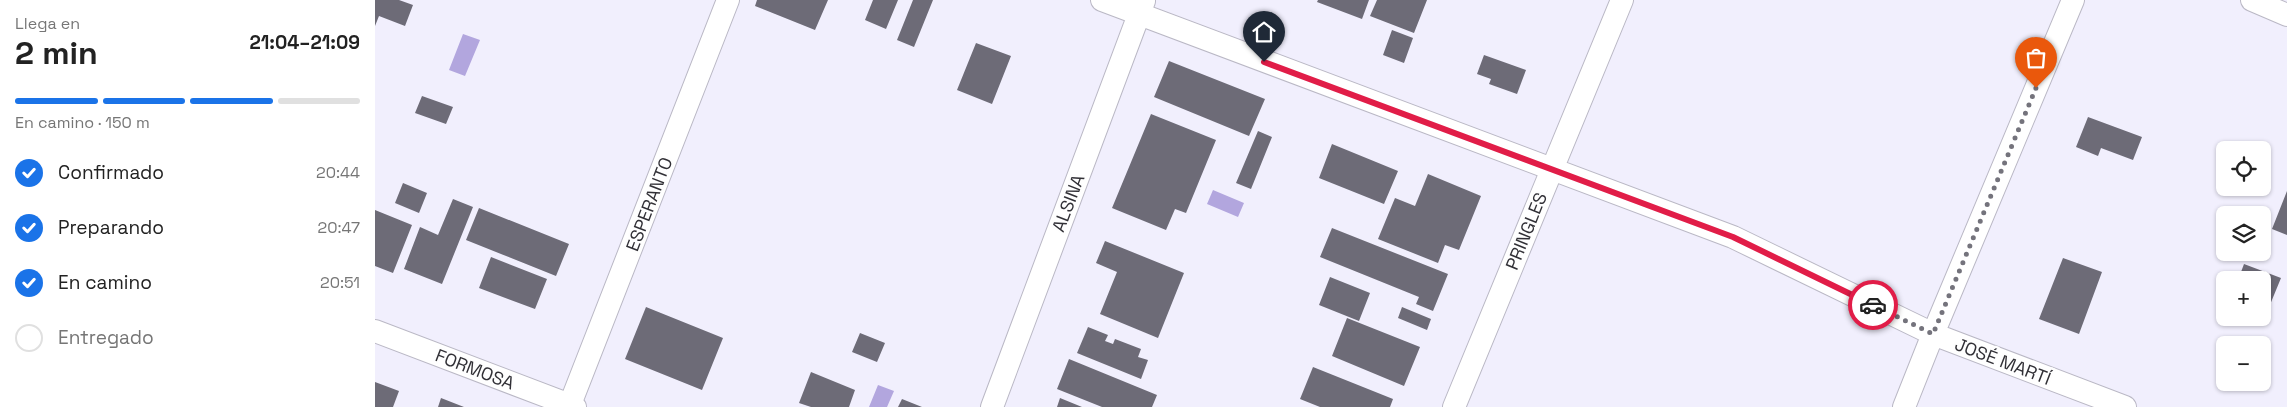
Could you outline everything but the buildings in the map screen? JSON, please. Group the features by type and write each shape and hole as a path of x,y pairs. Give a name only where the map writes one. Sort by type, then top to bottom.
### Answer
{"street":[{"name":"ESPERANTO","path":"571,406 728,0"},
{"name":"JOSÉ MARTÍ","path":"1102,0 1142,7 1551,170 1733,237 1933,334 2125,407"},
{"name":"PRINGLES","path":"1454,407 1622,0"},
{"path":"1904,407 2073,0"},
{"path":"2252,0 2287,15"},
{"name":"ALSINA","path":"992,407 1142,7"},
{"name":"FORMOSA","path":"375,331 571,406"}],"shaded area":[{"path":"463,34 480,40 465,76 449,70"},
{"path":"1213,190 1244,203 1238,217 1207,204"},
{"path":"878,385 894,391 887,407 869,407"}],"way so far":[{"path":"1873,305 1933,334 2036,88"}],"route":[{"path":"1264,62 1733,237 1873,305"}]}
